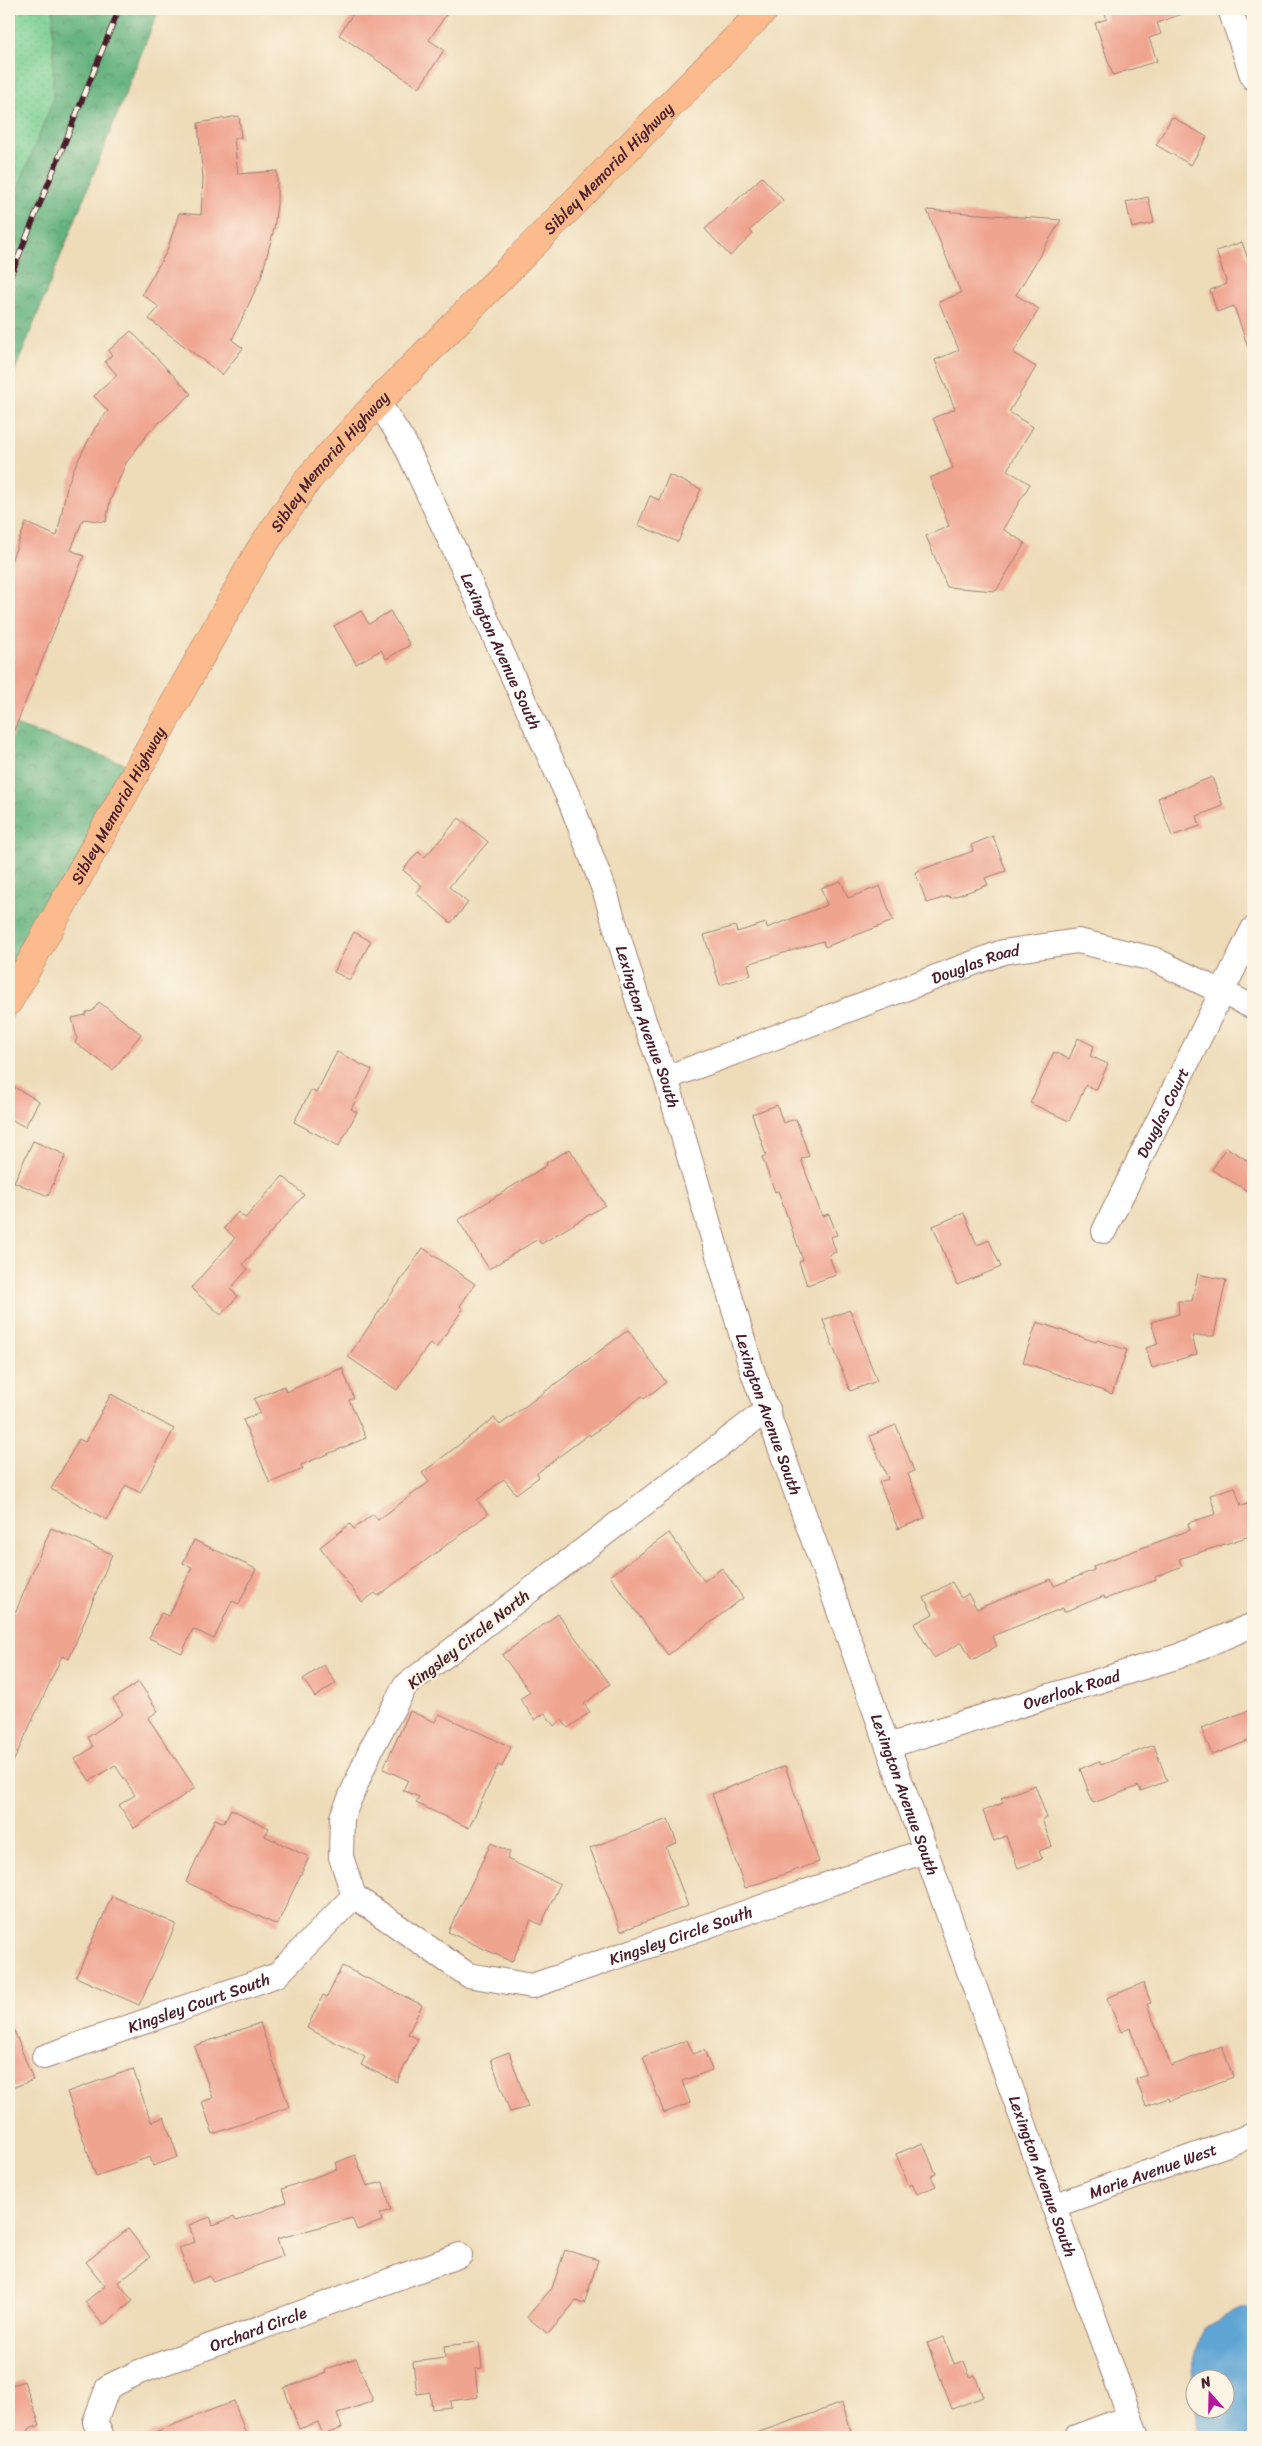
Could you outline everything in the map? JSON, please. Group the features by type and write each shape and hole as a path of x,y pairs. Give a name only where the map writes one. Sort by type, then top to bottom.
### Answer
{"main road":[{"name":"Sibley Memorial Highway","path":"9,1001 258,553 310,478 378,402 765,9"}],"street":[{"path":"1231,9 1253,78"},
{"name":"Lexington Avenue South","path":"378,402 405,444 571,803 605,892 644,1021 666,1078 748,1358 768,1409 1052,2206 1134,2427"},
{"path":"1221,993 1253,929"},
{"name":"Douglas Road","path":"666,1078 1003,952 1078,941 1153,959 1253,1008"},
{"name":"Douglas Court","path":"1104,1231 1221,993"},
{"name":"Kingsley Circle North","path":"354,1896 341,1857 342,1817 371,1749 405,1686 768,1409"},
{"name":"Overlook Road","path":"888,1746 1179,1656 1253,1625"},
{"name":"Kingsley Circle South","path":"354,1896 468,1975 532,1986 925,1851"},
{"name":"Kingsley Court South","path":"44,2057 277,1975 354,1896"},
{"name":"Marie Avenue West","path":"1052,2206 1253,2135"},
{"name":"Orchard Circle","path":"102,2437 95,2422 108,2387 139,2372 460,2255"},
{"path":"1076,2437 1134,2427"}],"green space":[{"path":"9,9 159,9 9,386"},
{"path":"9,9 53,9 53,100 9,210"},
{"path":"9,723 131,766 9,1023"}],"water":[{"path":"1253,2307 1253,2437 1200,2437 1197,2418 1234,2418 1234,2368 1192,2368 1203,2328 1242,2308"}],"building":[{"path":"356,9 450,9 429,40 444,50 419,88 339,35"},
{"path":"1103,9 1190,9 1190,11 1157,23 1161,34 1149,38 1157,61 1113,75 1095,23 1107,19"},
{"path":"239,116 241,138 234,138 238,174 277,171 277,204 274,229 261,278 232,340 243,348 222,375 149,319 159,307 142,294 167,251 179,213 201,215 203,179 198,123"},
{"path":"1172,117 1207,137 1191,165 1156,145"},
{"path":"762,177 783,200 750,230 753,234 730,256 705,229"},
{"path":"1148,197 1154,223 1132,228 1126,202"},
{"path":"927,210 1061,220 1016,295 1039,309 1013,353 1036,367 1009,412 1033,427 1007,470 1030,484 1003,529 1025,543 996,591 947,587 926,536 949,526 930,478 953,468 933,418 955,409 935,360 959,350 939,302 961,293"},
{"path":"1242,242 1253,274 1253,352 1250,353 1234,306 1217,312 1210,290 1227,284 1216,251"},
{"path":"131,331 191,394 150,431 126,463 110,501 106,522 83,519 71,550 84,556 9,743 9,566 26,523 57,536 67,487 74,468 95,428 108,411 94,396 117,375 105,361 112,355 108,351"},
{"path":"669,475 701,489 678,542 638,525 650,496 659,500"},
{"path":"361,611 369,624 390,611 410,645 386,659 381,650 356,664 334,626"},
{"path":"1212,777 1223,806 1197,816 1200,826 1172,836 1158,798"},
{"path":"459,818 488,842 449,887 468,903 451,923 416,893 422,886 403,870 418,852 425,857"},
{"path":"993,836 1006,871 985,878 988,885 950,898 949,896 927,903 915,872 973,851 971,845"},
{"path":"841,881 848,898 880,886 893,921 825,947 823,941 748,964 751,975 720,985 704,935 735,926 737,932 766,923 767,928 827,905 821,888"},
{"path":"354,932 371,941 350,980 334,972"},
{"path":"99,1002 141,1034 113,1070 75,1043 77,1038 72,1018 86,1015 86,1012 93,1011"},
{"path":"1078,1038 1094,1046 1090,1056 1108,1064 1096,1090 1086,1085 1069,1121 1030,1103 1054,1052 1069,1059"},
{"path":"337,1052 372,1070 351,1109 357,1112 339,1146 294,1122 311,1090 316,1093"},
{"path":"14,1087 39,1101 25,1127 9,1118 9,1097"},
{"path":"777,1105 783,1123 796,1119 809,1156 801,1159 822,1216 829,1214 837,1235 831,1237 836,1252 829,1255 836,1275 807,1285 799,1262 803,1260 778,1191 775,1192 762,1157 766,1155 752,1114"},
{"path":"33,1141 66,1155 48,1196 14,1182"},
{"path":"1226,1147 1253,1164 1253,1194 1212,1170"},
{"path":"570,1149 605,1205 541,1244 538,1239 489,1269 458,1220"},
{"path":"283,1176 304,1195 243,1264 248,1269 230,1289 238,1296 221,1315 191,1288 235,1238 224,1228 238,1212 245,1218"},
{"path":"964,1213 977,1245 989,1240 1001,1267 957,1285 933,1226"},
{"path":"423,1248 475,1284 460,1306 463,1309 436,1348 430,1343 397,1390 348,1357"},
{"path":"1198,1274 1226,1280 1214,1336 1192,1336 1197,1354 1152,1368 1146,1348 1158,1344 1151,1322 1179,1314 1178,1301 1192,1301"},
{"path":"850,1310 877,1381 850,1391 823,1320"},
{"path":"1037,1322 1096,1342 1097,1340 1127,1350 1112,1394 1023,1362"},
{"path":"628,1330 666,1382 644,1399 642,1396 590,1436 589,1434 537,1473 539,1477 516,1494 504,1479 477,1500 488,1514 378,1596 375,1593 362,1602 320,1547 350,1524 354,1529 373,1514 378,1520 429,1482 422,1473 494,1418 500,1425"},
{"path":"342,1368 354,1398 349,1400 366,1438 301,1465 303,1469 270,1483 243,1420 260,1413 254,1399 284,1386 286,1392"},
{"path":"111,1394 174,1429 140,1493 126,1485 107,1520 51,1489 79,1439 85,1442"},
{"path":"896,1425 914,1471 908,1474 925,1518 898,1529 879,1482 888,1479 870,1436"},
{"path":"1235,1487 1241,1506 1253,1502 1253,1535 1179,1559 1182,1566 1155,1577 1156,1580 1105,1599 1104,1596 1064,1612 1063,1608 992,1636 997,1646 972,1660 962,1642 934,1658 914,1624 933,1614 924,1598 952,1582 961,1598 968,1594 977,1609 1051,1579 1054,1586 1094,1570 1093,1566 1190,1530 1188,1523 1216,1514 1210,1495"},
{"path":"51,1528 112,1554 69,1659 62,1656 9,1771 9,1608 16,1611"},
{"path":"669,1533 704,1581 722,1568 743,1598 668,1655 610,1576"},
{"path":"194,1540 256,1569 239,1604 232,1601 214,1639 193,1629 182,1653 149,1638 161,1613 169,1616 192,1567 183,1563"},
{"path":"558,1614 610,1684 584,1704 590,1712 568,1728 562,1720 554,1726 545,1713 535,1720 520,1699 530,1692 502,1655"},
{"path":"324,1665 336,1683 315,1697 303,1679"},
{"path":"139,1682 158,1711 148,1718 195,1788 134,1828 119,1805 135,1795 115,1765 90,1781 75,1759 93,1747 88,1737 123,1714 113,1699"},
{"path":"1253,1709 1253,1739 1212,1755 1201,1728"},
{"path":"410,1711 435,1722 439,1714 511,1747 502,1767 498,1765 469,1828 416,1803 419,1797 403,1790 408,1780 383,1769"},
{"path":"1154,1745 1167,1781 1141,1791 1139,1786 1093,1803 1080,1769 1099,1761 1101,1765"},
{"path":"785,1766 819,1862 745,1888 712,1794"},
{"path":"1035,1785 1047,1818 1042,1820 1052,1846 1039,1851 1042,1859 1018,1868 1006,1836 994,1841 983,1811 1003,1803 1001,1798"},
{"path":"231,1809 269,1828 265,1836 309,1857 277,1925 186,1882 215,1819 224,1823"},
{"path":"668,1819 677,1843 666,1847 688,1906 621,1931 590,1848"},
{"path":"491,1843 510,1852 507,1859 560,1884 541,1925 531,1920 512,1962 448,1932"},
{"path":"112,1896 176,1924 139,2005 76,1977"},
{"path":"342,1966 422,2005 408,2034 418,2039 397,2082 361,2065 365,2057 307,2028 323,1995 327,1997"},
{"path":"1143,1983 1151,2003 1147,2004 1171,2066 1222,2046 1233,2077 1170,2101 1169,2098 1146,2106 1136,2079 1147,2075 1130,2028 1121,2032 1107,1998"},
{"path":"9,2022 11,2022 33,2080 9,2089"},
{"path":"260,2023 289,2107 213,2134 202,2102 213,2098 194,2046"},
{"path":"687,2040 693,2054 704,2050 712,2070 682,2081 690,2103 664,2113 643,2057"},
{"path":"509,2052 528,2107 510,2112 491,2059"},
{"path":"133,2069 151,2122 164,2117 178,2157 153,2166 150,2157 96,2176 67,2092"},
{"path":"923,2143 936,2174 931,2176 936,2186 917,2194 912,2184 909,2186 896,2154"},
{"path":"355,2155 367,2186 383,2182 391,2210 380,2214 382,2221 357,2230 352,2218 277,2239 283,2256 212,2281 210,2276 192,2283 179,2248 195,2242 189,2225 210,2217 213,2225 234,2217 236,2221 286,2202 282,2189 337,2169 335,2163"},
{"path":"128,2229 150,2257 118,2282 133,2301 103,2325 85,2302 105,2286 86,2262"},
{"path":"565,2250 598,2260 584,2304 576,2301 548,2334 527,2317 552,2288"},
{"path":"944,2337 954,2364 964,2361 970,2377 975,2375 983,2397 952,2409 927,2343"},
{"path":"479,2342 482,2368 475,2369 478,2397 450,2401 451,2407 432,2409 430,2392 417,2394 413,2362 445,2358 444,2346"},
{"path":"356,2358 373,2401 337,2414 342,2428 323,2435 318,2422 299,2429 284,2388 326,2373 325,2370"},
{"path":"24,2381 40,2425 27,2430 30,2437 9,2437 9,2386"},
{"path":"234,2401 247,2437 145,2437 145,2436"},
{"path":"842,2403 853,2437 752,2437 751,2435"}],"railway":[{"path":"9,280 119,9"}]}
